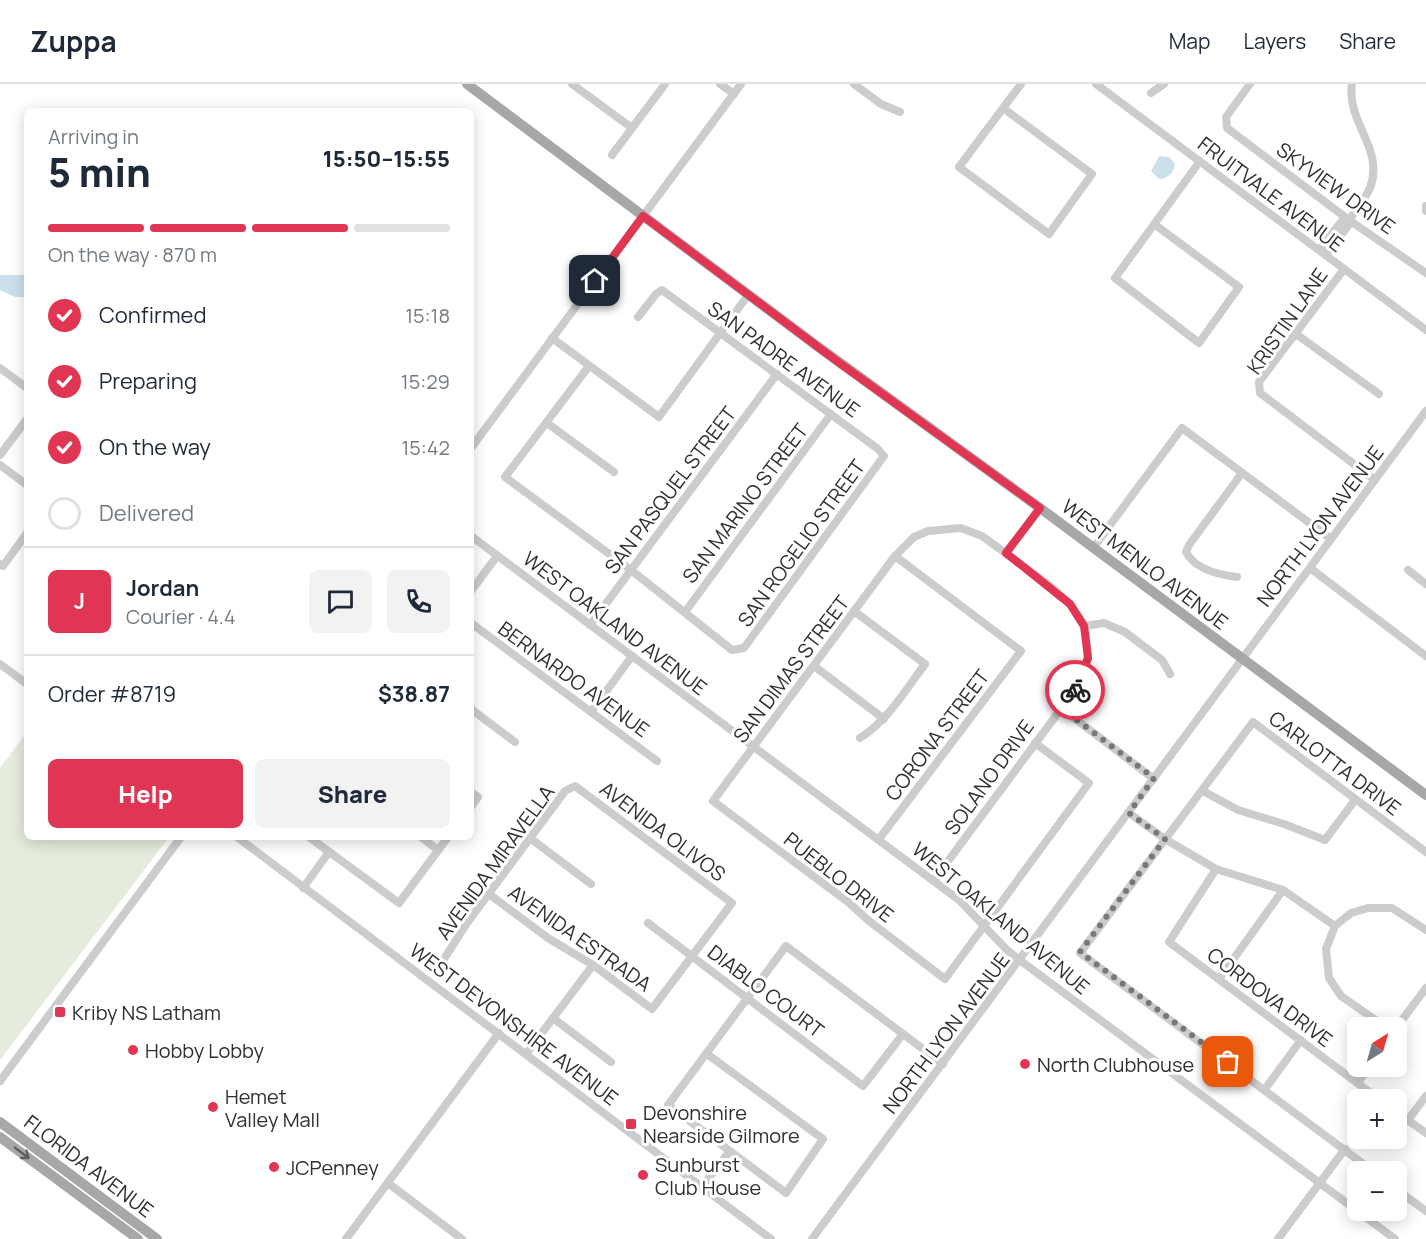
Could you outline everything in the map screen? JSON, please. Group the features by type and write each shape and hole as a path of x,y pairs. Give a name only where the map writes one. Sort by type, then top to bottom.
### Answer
{"main road":[{"name":"WEST MENLO AVENUE","path":"467,84 958,451 1040,508 1426,795"},
{"name":"FLORIDA AVENUE","path":"0,1122 157,1239"},
{"name":"FLORIDA AVENUE","path":"0,1137 138,1239"},
{"path":"44,1169 62,1176 100,1205 116,1208"},
{"path":"100,1211 121,1218 149,1239"}],"street":[{"path":"612,155 664,84"},
{"path":"720,84 734,94"},
{"path":"474,444 741,84"},
{"path":"854,84 881,104 900,112"},
{"path":"1003,108 1092,174 1049,234 959,167 1003,108 1021,84"},
{"name":"FRUITVALE AVENUE","path":"1096,84 1426,330"},
{"path":"1151,93 1164,84"},
{"name":"SKYVIEW DRIVE","path":"1250,84 1227,117 1227,128 1350,220 1426,273"},
{"path":"1322,252 1342,221 1350,220 1369,190 1374,173 1374,158 1359,128 1350,97 1352,84"},
{"path":"576,85 632,128"},
{"path":"1154,224 1239,287 1199,343 1115,278 1154,224 1200,161"},
{"path":"1426,206 1426,211"},
{"name":"KRISTIN LANE","path":"1344,269 1259,382 1260,393 1375,480"},
{"name":"SAN PADRE AVENUE","path":"638,317 656,294 662,290 878,449 884,456"},
{"path":"552,338 659,417 748,295"},
{"path":"1296,334 1378,394"},
{"path":"589,366 504,477 685,612"},
{"path":"0,368 24,386"},
{"name":"SAN PASQUEL STREET","path":"590,625 777,374"},
{"name":"NORTH LYON AVENUE","path":"812,1239 1426,411"},
{"name":"SAN MARINO STREET","path":"685,612 831,414"},
{"path":"0,455 24,423"},
{"path":"547,423 614,472"},
{"path":"1093,548 1182,428 1331,539"},
{"name":"SAN ROGELIO STREET","path":"685,612 732,650 744,648 884,456"},
{"path":"0,465 24,483"},
{"path":"1237,577 1218,575 1190,558 1186,552 1242,473"},
{"path":"1006,553 1040,508"},
{"name":"SAN DIMAS STREET","path":"713,801 895,556 914,537 928,531 961,528 982,536 1070,604 1084,626"},
{"path":"2,565 24,537"},
{"name":"WEST OAKLAND AVENUE","path":"474,538 934,880 959,900 1020,961 1395,1239"},
{"path":"474,587 498,556"},
{"name":"CORONA STREET","path":"879,839 1021,651 895,556"},
{"path":"1310,568 1426,656"},
{"path":"1408,570 1426,584"},
{"path":"854,611 925,664 884,719 860,738"},
{"path":"1084,626 1104,623 1125,632 1162,660 1170,674"},
{"name":"BERNARDO AVENUE","path":"474,625 657,761"},
{"name":"SOLANO DRIVE","path":"934,880 1078,686 1088,658 1084,626"},
{"path":"591,712 633,656"},
{"path":"0,664 24,682"},
{"path":"814,666 884,719"},
{"path":"1061,708 1154,778"},
{"path":"474,710 515,742"},
{"name":"CARLOTTA DRIVE","path":"1203,791 1254,722 1426,852"},
{"path":"984,926 1089,783 1035,743"},
{"name":"AVENIDA MIRAVELLA","path":"444,959 565,791 575,786"},
{"name":"AVENIDA OLIVOS","path":"575,786 732,903 692,957"},
{"path":"1355,800 1325,840 1238,810 1203,791 1080,952 1360,1161"},
{"name":"PUEBLO DRIVE","path":"713,801 848,902 869,921 945,979 984,926"},
{"path":"1129,813 1165,839 1216,869 1283,890 1335,926"},
{"path":"530,838 591,884"},
{"path":"0,1081 179,840"},
{"name":"WEST DEVONSHIRE AVENUE","path":"241,840 771,1239"},
{"path":"313,840 399,903 446,840"},
{"path":"425,840 438,850"},
{"path":"303,888 329,852"},
{"name":"CORDOVA DRIVE","path":"1216,869 1169,942 1366,1089"},
{"path":"1219,979 1283,890"},
{"name":"AVENIDA ESTRADA","path":"489,894 548,938 593,965 652,1009 692,957"},
{"path":"1371,1017 1341,996 1329,978 1326,949 1335,926 1351,913 1368,908 1392,908 1426,930"},
{"name":"DIABLO COURT","path":"648,923 863,1086 903,1034"},
{"path":"706,1054 823,1139 786,1192 668,1105 786,946 944,1064"},
{"path":"526,1054 593,965"},
{"path":"1404,1017 1426,988"},
{"path":"553,1018 610,1062"},
{"path":"346,1239 499,1034"},
{"path":"1265,1089 1301,1040"},
{"path":"1358,1083 1362,1077"},
{"path":"1426,1096 1408,1120 1426,1133"},
{"path":"1278,1239 1345,1149"},
{"path":"701,1188 729,1152"},
{"path":"388,1183 462,1239"},
{"path":"1407,1197 1426,1211"}],"green space":[{"path":"24,736 24,840 167,840 0,1060 0,768"}],"water":[{"path":"1159,156 1169,157 1175,164 1170,174 1159,179 1151,171"},
{"path":"0,275 24,275 24,297 15,297 0,290"}],"way so far":[{"path":"1075,690 1061,708 1154,778 1129,813 1165,839 1080,952 1228,1062"}],"place":[{"name":"Kriby NS Latham","path":"60,1012"},
{"name":"Hobby Lobby","path":"133,1050"},
{"name":"North Clubhouse","path":"1025,1064"},
{"name":"Hemet Valley Mall","path":"213,1107"},
{"name":"Devonshire Nearside Gilmore","path":"631,1124"},
{"name":"JCPenney","path":"274,1167"},
{"name":"Sunburst Club House","path":"643,1175"}],"route":[{"path":"595,281 643,216 958,451 1040,508 1006,553 1070,604 1084,626 1088,658 1075,690"}]}
